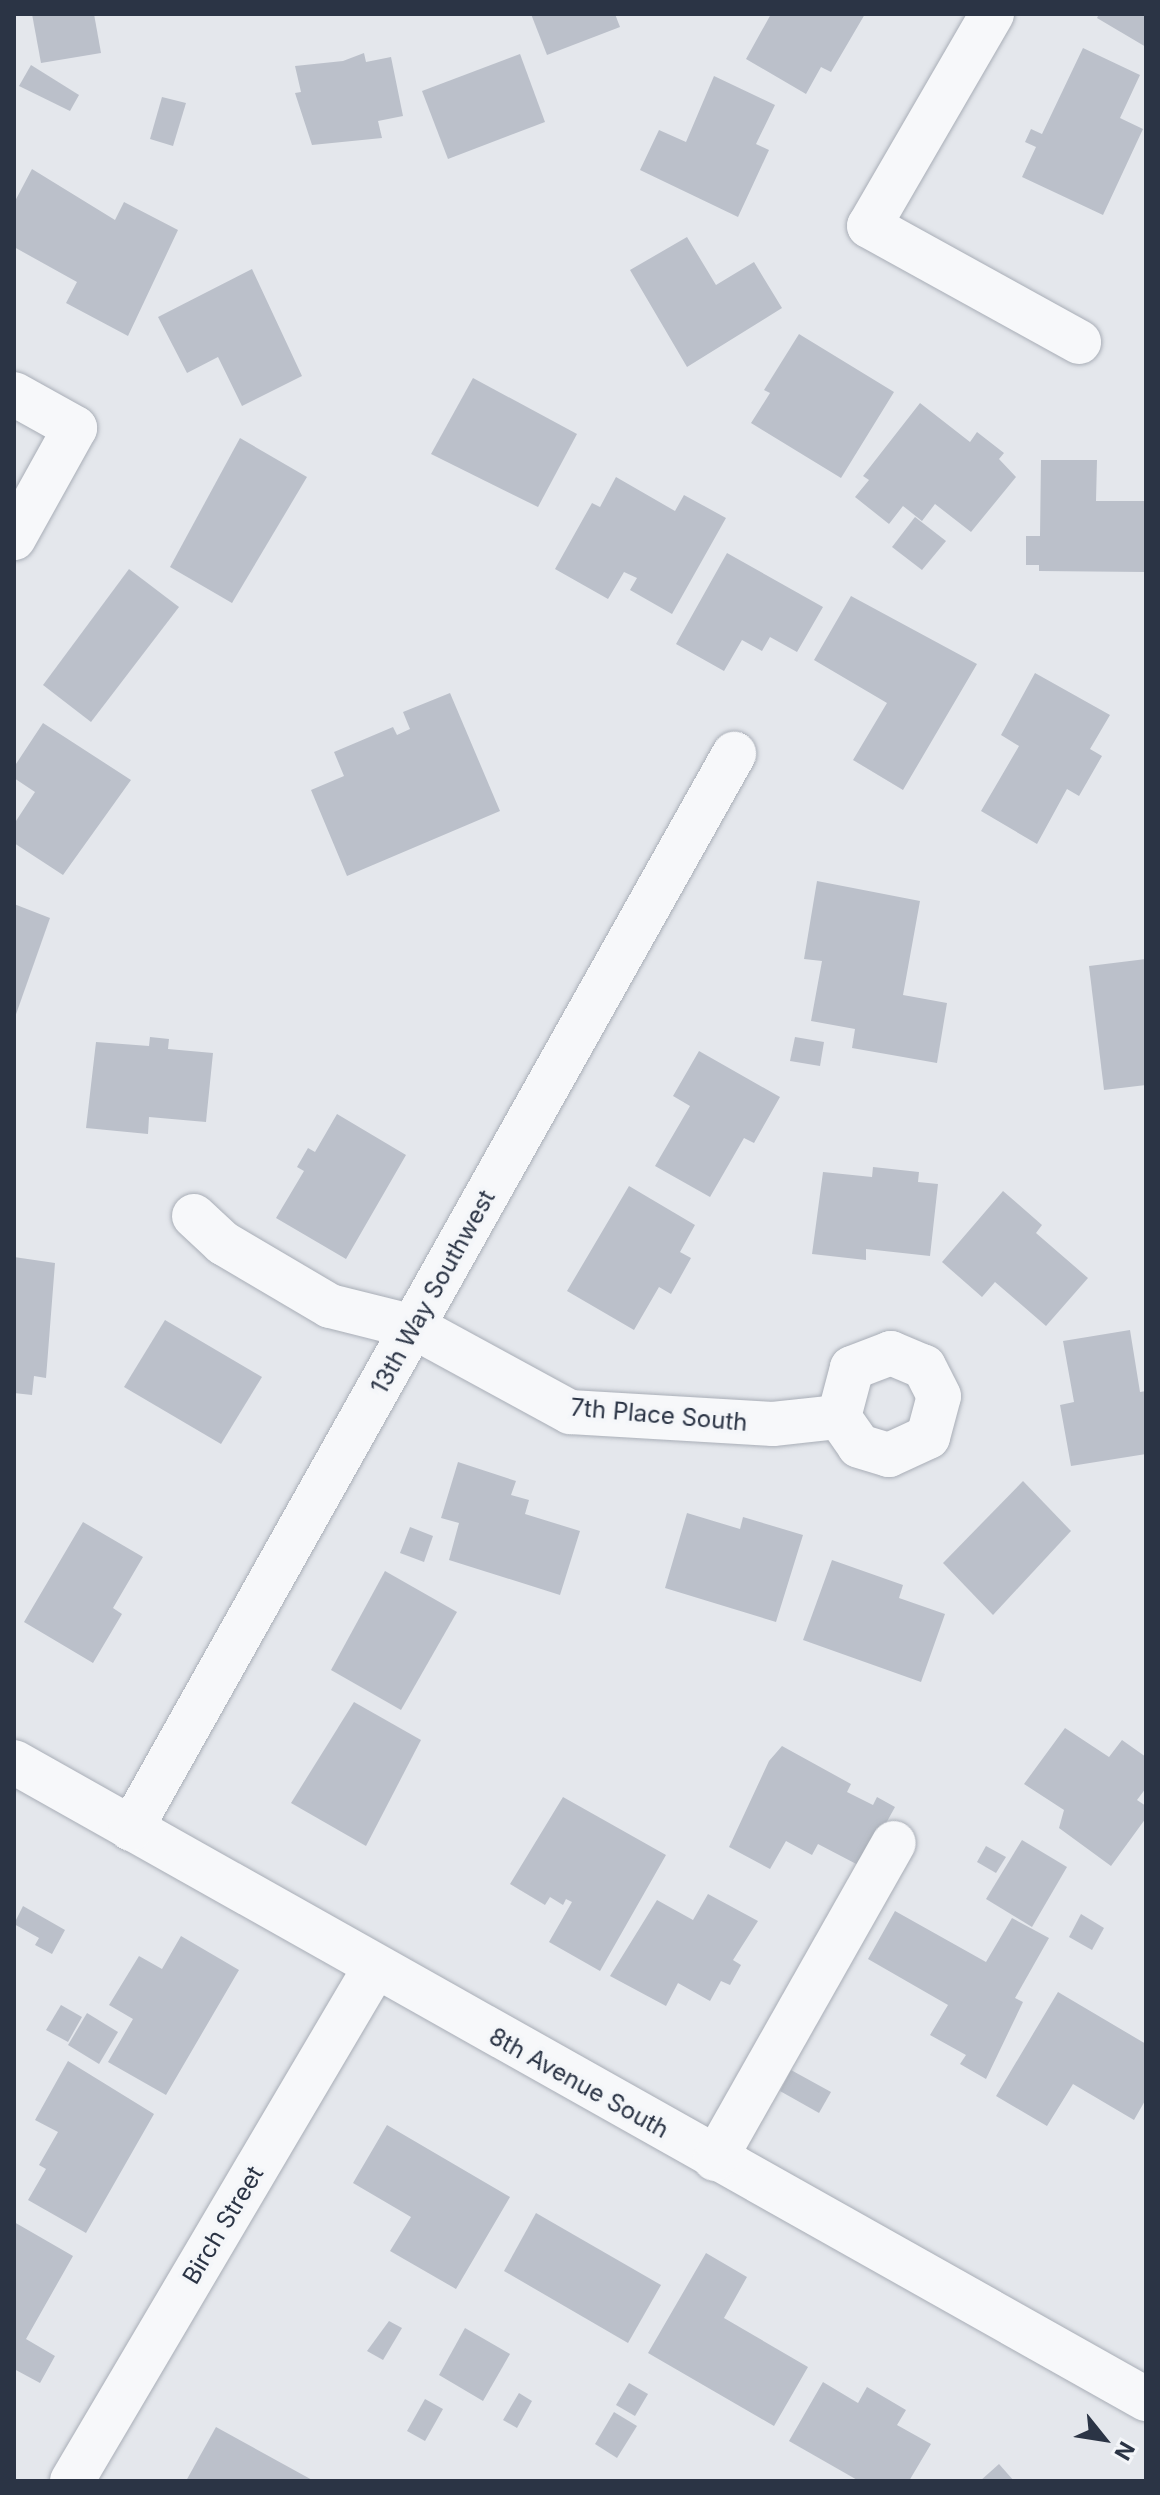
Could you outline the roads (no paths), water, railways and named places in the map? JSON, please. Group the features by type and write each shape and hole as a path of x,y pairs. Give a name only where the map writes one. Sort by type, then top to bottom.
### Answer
{"street":[{"path":"992,14 869,226 1079,342"},
{"path":"14,394 75,428 14,538"},
{"name":"13th Way Southwest","path":"131,1829 734,754"},
{"name":"7th Place South","path":"194,1216 223,1243 330,1306 414,1327 570,1412 773,1424 839,1417"},
{"name":"8th Avenue South","path":"14,1762 374,1969 1146,2399"},
{"path":"715,2159 894,1843"},
{"name":"Birch Street","path":"72,2481 374,1969"}]}
